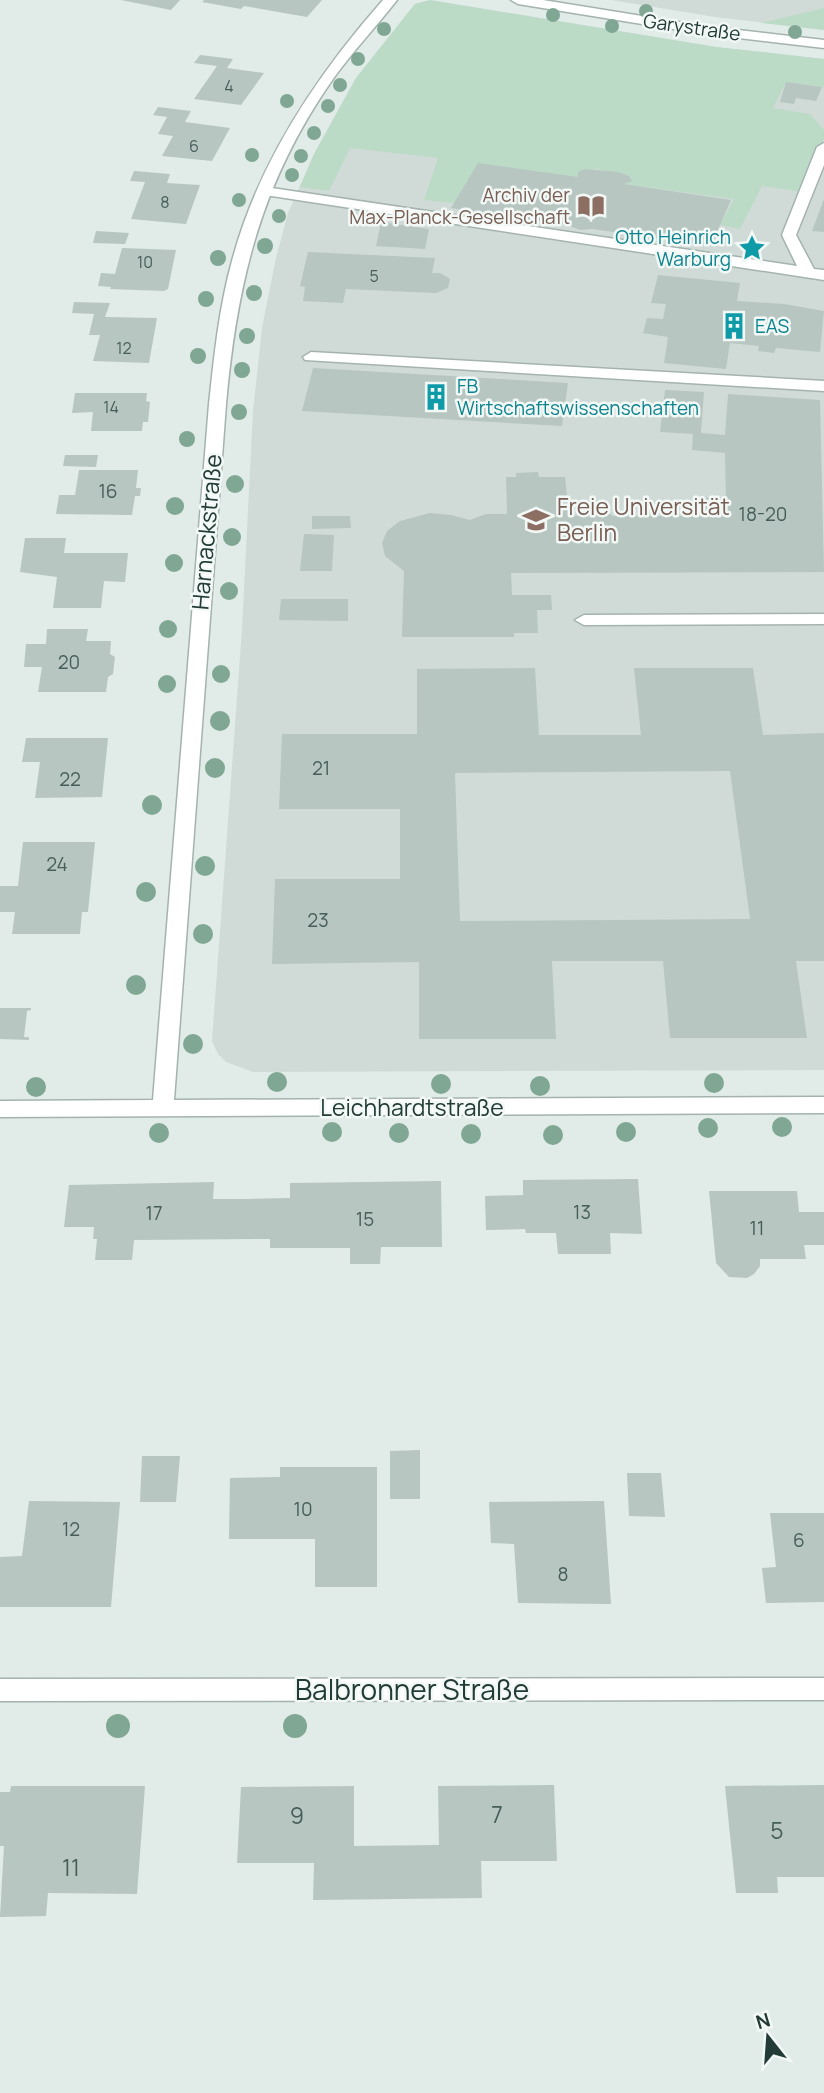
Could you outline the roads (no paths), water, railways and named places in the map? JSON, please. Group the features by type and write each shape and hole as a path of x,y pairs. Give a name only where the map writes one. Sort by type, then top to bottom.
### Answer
{"street":[{"name":"Harnackstraße","path":"163,1109 197,648 228,317 250,227 282,151 315,94 352,41 390,0"},
{"name":"Garystraße","path":"518,0 704,30 824,44"},
{"path":"808,273 789,236 824,147"},
{"path":"265,191 824,275"},
{"path":"311,358 824,386"},
{"path":"584,620 824,619"},
{"name":"Leichhardtstraße","path":"0,1110 824,1105"},
{"name":"Balbronner Straße","path":"0,1690 824,1689"}],"place":[{"name":"Archiv der Max-Planck-Gesellschaft","path":"591,206"},
{"name":"Otto Heinrich Warburg","path":"752,248"},
{"name":"EAS","path":"734,326"},
{"name":"FB Wirtschaftswissenschaften","path":"436,397"},
{"name":"Freie Universität Berlin","path":"536,520"}]}
